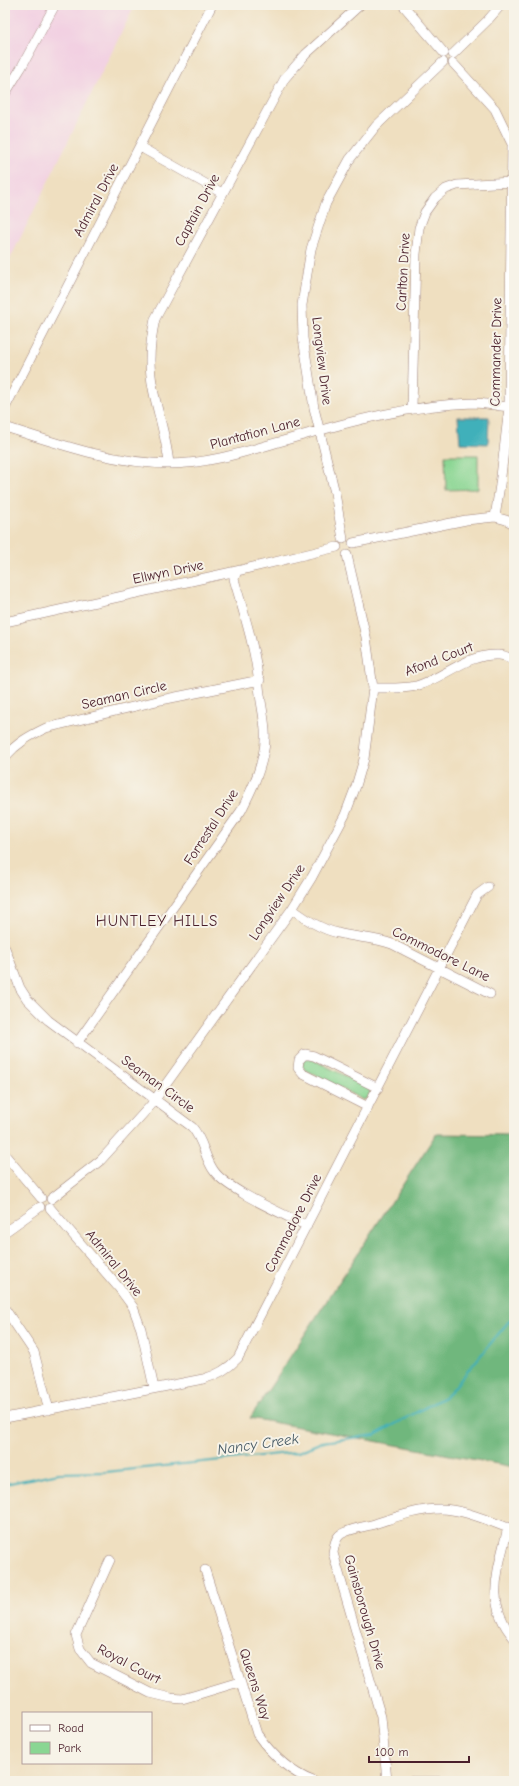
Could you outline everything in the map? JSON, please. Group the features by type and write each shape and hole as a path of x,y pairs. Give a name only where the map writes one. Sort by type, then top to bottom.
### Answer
{"street":[{"path":"5,94 21,68 54,5"},
{"name":"Admiral Drive","path":"5,408 140,148 212,5"},
{"name":"Captain Drive","path":"169,464 152,380 150,361 150,343 154,319 285,78 306,54 360,5"},
{"name":"Commander Drive","path":"402,5 495,109 512,144 512,408 494,517"},
{"name":"Longview Drive","path":"343,539 335,493 307,372 303,338 302,305 311,249 318,226 333,191 350,159 360,145 386,116 502,5"},
{"path":"140,148 222,193"},
{"name":"Carlton Drive","path":"412,408 416,254 419,228 425,212 435,198 446,189 457,185 512,182"},
{"name":"Plantation Lane","path":"5,427 79,451 121,460 169,464 220,458 320,430 412,408 475,403 512,408"},
{"path":"353,543 466,520 494,517 514,524"},
{"path":"343,539 349,539 353,543 353,551 347,555 341,554 337,546 343,539"},
{"name":"Ellwyn Drive","path":"5,622 237,571 337,546"},
{"name":"Longview Drive","path":"51,1204 101,1160 138,1121 156,1099 292,909 312,877 345,815 364,759 373,688 366,637 347,555"},
{"name":"Forrestal Drive","path":"77,1043 241,812 253,787 264,754 265,720 260,680 251,640 234,579 237,571"},
{"name":"Afond Court","path":"373,688 400,688 416,686 434,679 466,660 500,655 514,659"},
{"name":"Seaman Circle","path":"5,757 23,740 46,728 161,700 260,680"},
{"name":"Commodore Drive","path":"5,1418 216,1375 230,1366 238,1358 477,895 488,887"},
{"name":"Commodore Lane","path":"292,909 308,921 327,930 384,941 490,994"},
{"name":"Seaman Circle","path":"5,948 20,988 27,999 48,1020 77,1043 156,1099 195,1130 204,1145 210,1164 219,1178 229,1186 307,1226"},
{"path":"368,1107 303,1074 298,1068 299,1060 305,1054 314,1056 378,1088"},
{"path":"5,1155 46,1210 51,1204"},
{"path":"5,1232 41,1203"},
{"name":"Admiral Drive","path":"51,1204 119,1288 133,1308 141,1329 154,1388"},
{"path":"5,1309 34,1352 49,1410"},
{"name":"Gainsborough Drive","path":"387,1781 381,1717 334,1553 338,1537 341,1534 421,1511 440,1509 462,1513 511,1528"},
{"path":"511,1528 496,1585 495,1599 500,1617 514,1638"},
{"name":"Royal Court","path":"110,1560 76,1636 80,1650 91,1663 150,1693 171,1698 182,1699 239,1682"},
{"name":"Queens Way","path":"205,1570 239,1682 257,1734 268,1751 302,1777 313,1781"},
{"path":"413,1781 442,1781"}],"shaded area":[{"path":"5,5 135,5 5,269"}],"green space":[{"path":"445,455 478,455 478,489 446,490"},
{"path":"310,1058 369,1088 370,1093 367,1098 363,1100 304,1069 302,1067 304,1059"},
{"path":"436,1134 514,1135 514,1467 250,1418"}],"water":[{"path":"458,417 489,417 488,444 460,443"}],"waterway":[{"name":"Nancy Creek","path":"5,1484 59,1473 106,1472 298,1452 322,1442 375,1435 448,1395 514,1315"}],"district":[{"name":"HUNTLEY HILLS","path":"157,921"}]}
